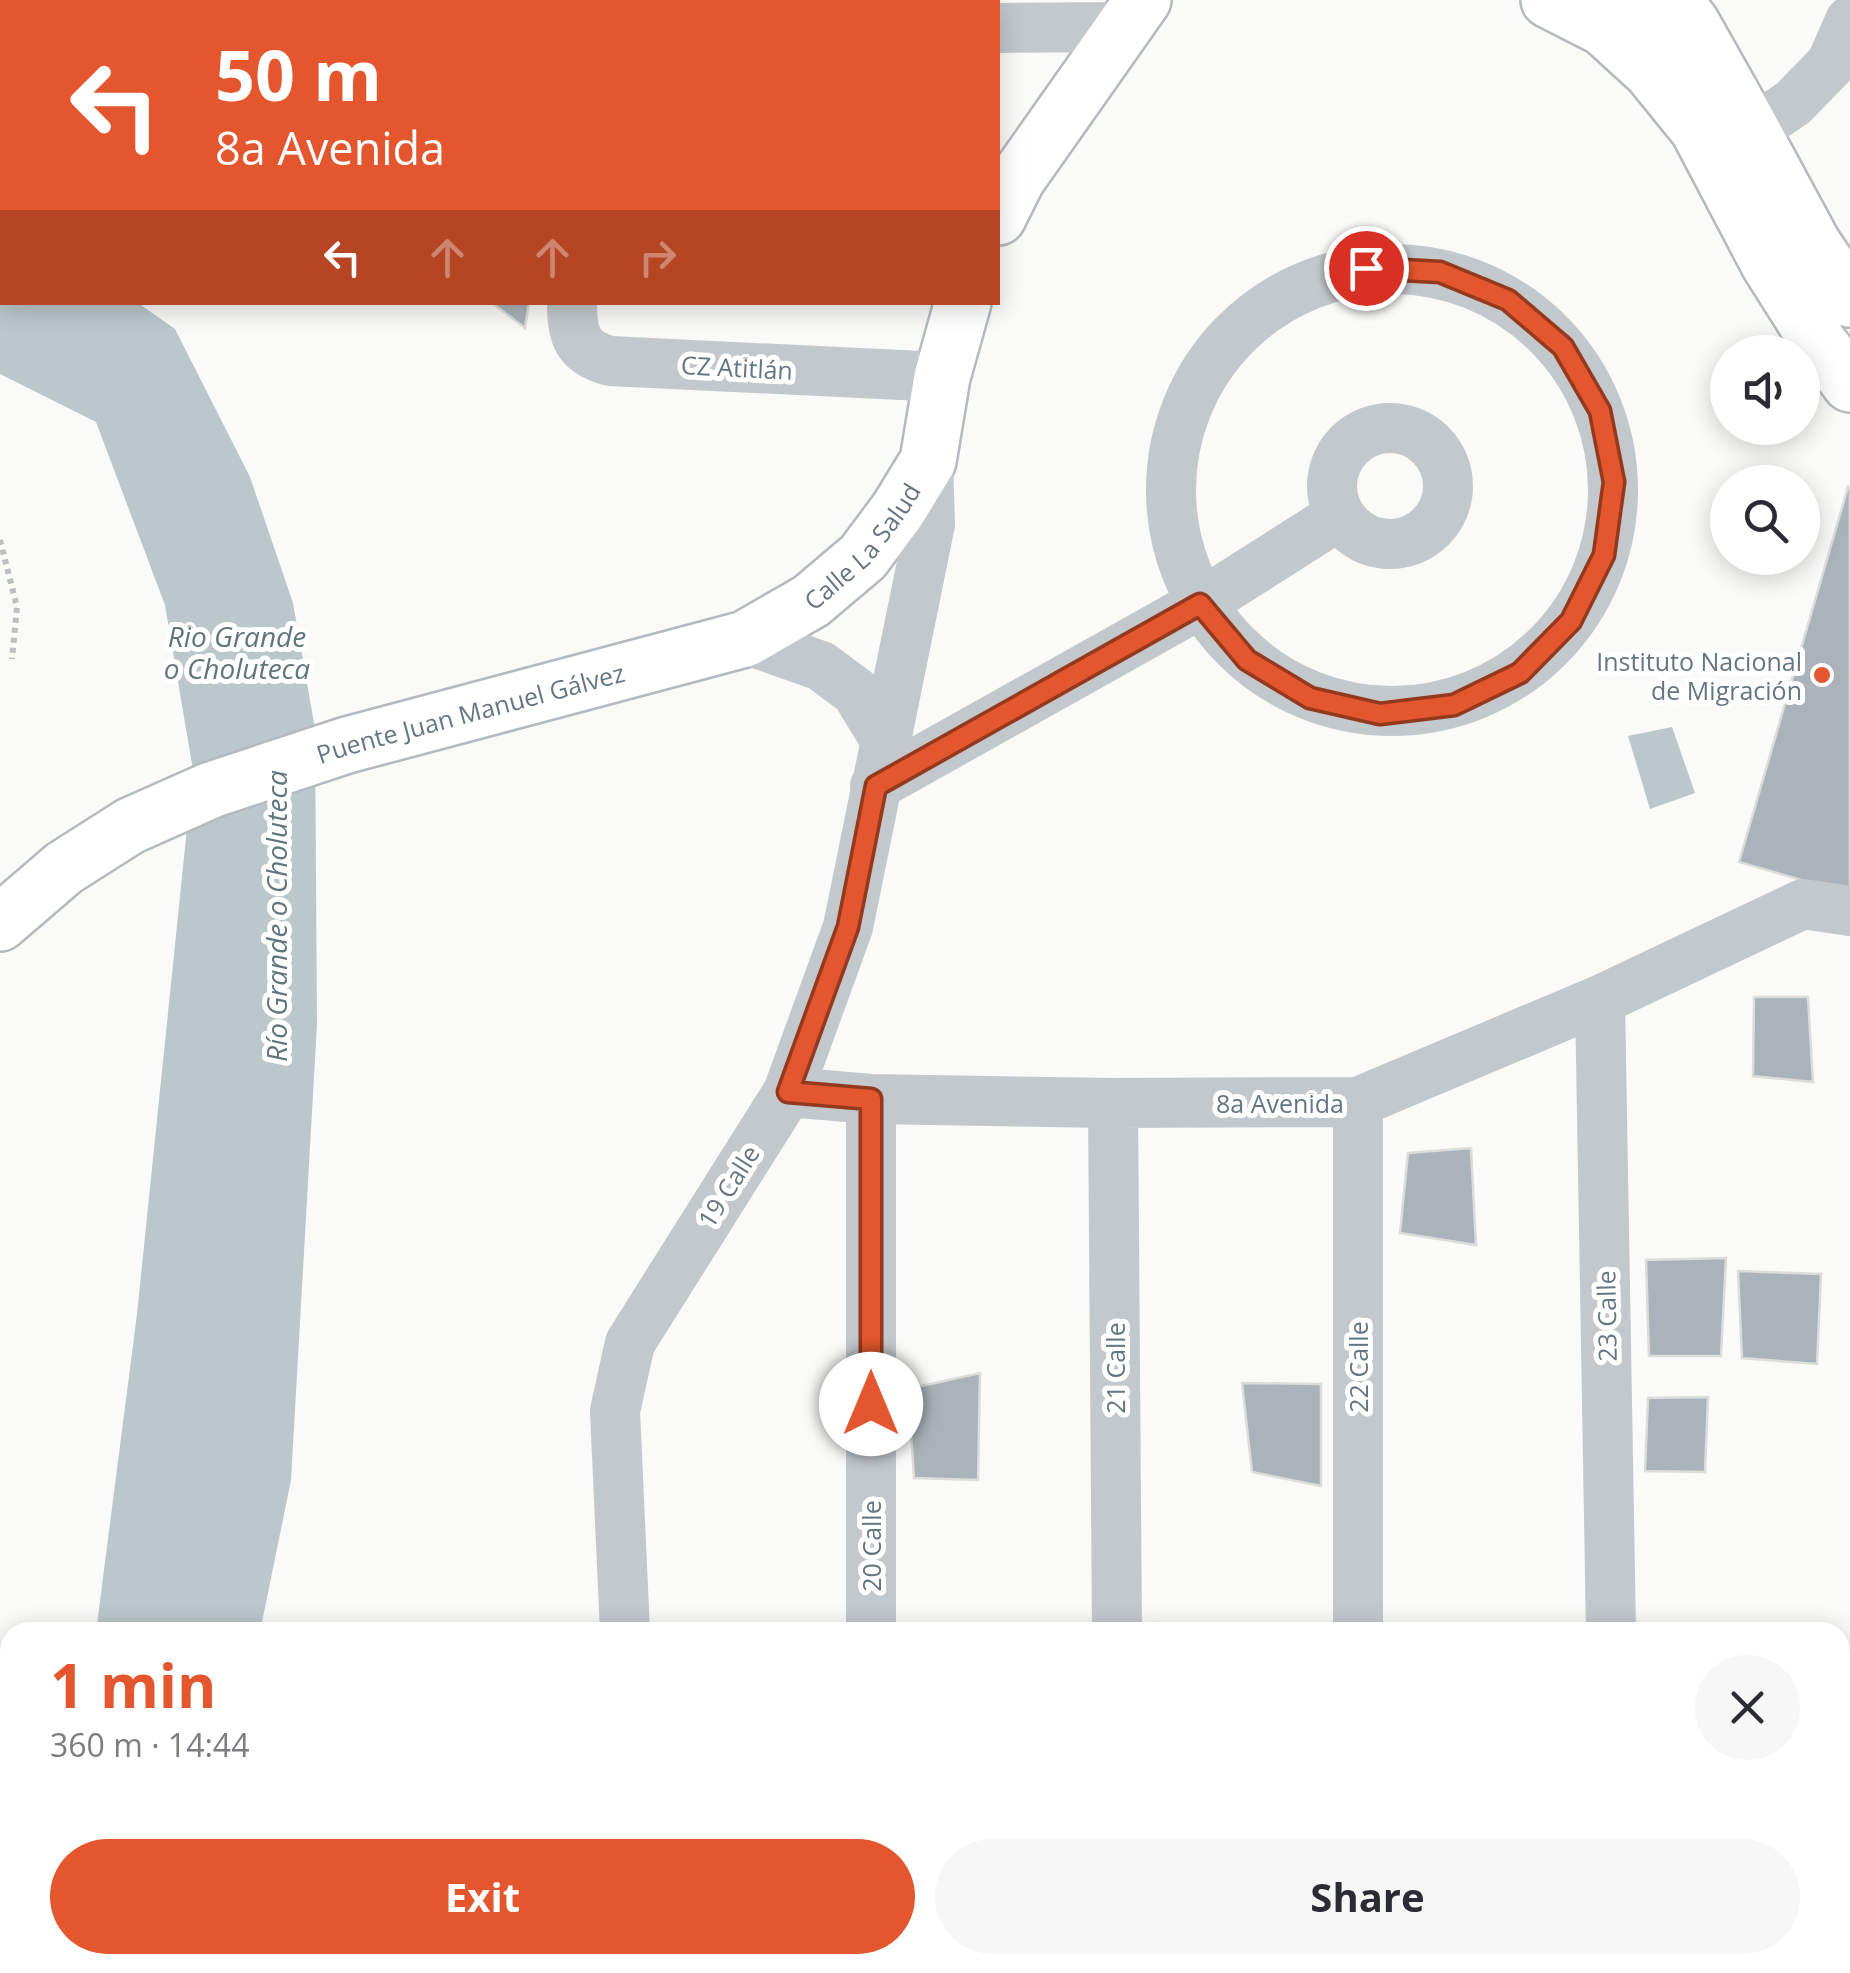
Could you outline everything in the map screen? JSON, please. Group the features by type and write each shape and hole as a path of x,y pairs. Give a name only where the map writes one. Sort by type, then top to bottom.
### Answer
{"main road":[{"path":"1549,0 1604,28 1651,71 1698,130 1769,264 1850,384"},
{"path":"1597,0 1645,8 1692,24 1813,244 1850,299"},
{"path":"1645,8 1718,122 1790,255 1850,349"},
{"path":"1000,213 1017,179 1134,14"},
{"name":"Calle La Salud","path":"726,644 811,602 863,557 898,510 928,462 942,376 961,305"},
{"name":"Puente Juan Manuel Gálvez","path":"0,923 64,868 130,826 211,790 346,744 726,644"}],"street":[{"path":"1000,28 1134,14"},
{"path":"1752,131 1792,103 1831,64 1850,21"},
{"path":"1366,268 1440,272 1508,300 1563,347 1600,411 1614,482 1604,555 1571,621 1520,673 1454,705 1380,714 1310,698 1247,660 1200,604 1174,536 1171,462 1193,391 1236,332 1296,289 1366,268"},
{"name":"CZ Atitlán","path":"572,305 576,338 590,356 610,361 942,376"},
{"name":"19 Calle","path":"626,1622 615,1410 630,1343 788,1092 848,927 930,524 928,462"},
{"path":"726,644 806,660 856,692 881,763 1200,604 1337,517"},
{"name":"8a Avenida","path":"788,1092 871,1099 1358,1102 1600,1000 1802,904 1850,911"},
{"name":"23 Calle","path":"1600,1000 1612,1622"},
{"name":"20 Calle","path":"871,1099 872,1622"},
{"name":"22 Calle","path":"1358,1102 1358,1622"},
{"name":"21 Calle","path":"1113,1103 1117,1622"}],"path":[{"path":"0,540 17,608 12,660"}],"water":[{"path":"0,305 141,305 175,329 250,477 293,603 315,729 317,1024 291,1480 262,1622 97,1622 137,1314 193,770 165,605 96,422 0,374"},
{"path":"1672,727 1695,793 1650,809 1628,736"}],"building":[{"path":"495,305 529,305 525,328"},
{"name":"Instituto Nacional de Migración","path":"1850,487 1850,894 1739,862"},
{"path":"1754,997 1808,997 1813,1082 1753,1076"},
{"path":"1471,1148 1476,1245 1400,1233 1408,1153"},
{"path":"1726,1258 1721,1356 1649,1356 1646,1260"},
{"path":"1738,1271 1821,1274 1817,1364 1742,1358"},
{"path":"980,1373 978,1480 914,1478 908,1389"},
{"path":"1242,1383 1321,1384 1321,1486 1252,1472"},
{"path":"1708,1397 1705,1472 1645,1471 1648,1398"}],"place":[{"name":"Instituto Nacional de Migración","path":"1822,675"}],"route":[{"path":"871,1404 871,1099 788,1092 848,927 876,786 1200,604 1247,660 1310,698 1380,714 1454,705 1520,673 1571,621 1604,555 1614,482 1600,411 1563,347 1508,300 1440,272 1366,268"}],"water label":[{"name":"Rio Grande o Choluteca","path":"237,652"},
{"name":"Río Grande o Choluteca","path":"276,916"}]}
